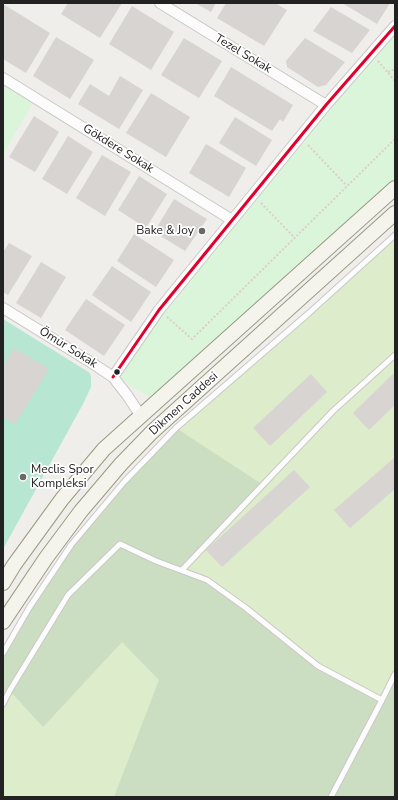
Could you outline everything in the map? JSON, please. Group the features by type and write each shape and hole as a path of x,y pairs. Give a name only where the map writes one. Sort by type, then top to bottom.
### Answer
{"main road":[{"name":"Dikmen Caddesi","path":"3,583 14,565 62,499 104,449 395,188"},
{"name":"Dikmen Caddesi","path":"3,622 46,558 81,512 121,464 152,432 395,213"},
{"path":"141,416 152,432"}],"street":[{"name":"Tezel Sokak","path":"160,3 326,105"},
{"path":"112,377 159,310 300,136 395,26"},
{"name":"Gökdere Sokak","path":"3,78 232,220"},
{"name":"Ömür Sokak","path":"3,308 112,377 127,395 141,416"}],"lane":[{"path":"3,653 29,608 71,545 124,482 176,428 309,313 395,235"},
{"path":"182,570 333,411 395,355"},
{"path":"3,704 68,595 120,544 207,580 246,608 318,666 382,700"},
{"path":"331,797 395,674"}],"path":[{"path":"371,53 395,81"},
{"path":"388,72 395,70"},
{"path":"300,136 347,186"},
{"path":"159,310 192,339 395,139"},
{"path":"253,195 295,238"}],"green space":[{"path":"395,33 395,188 155,399 131,387 118,374 161,313 328,107"},
{"path":"3,78 36,98 3,154"},
{"path":"395,235 395,797 3,797 3,653 176,428"},
{"name":"Meclis Spor Kompleksi","path":"3,319 90,373 91,387 3,549"},
{"path":"176,428 263,485 182,570 207,580 318,666 381,700 395,674 395,797 114,797 159,680 122,642 43,727 10,691 3,704 3,653 71,545 124,482"}],"building":[{"path":"68,3 122,3 100,38 61,14"},
{"path":"195,3 216,3 211,12"},
{"path":"226,3 275,3 287,10 264,46 217,18"},
{"path":"342,3 390,3 377,24"},
{"path":"3,4 50,33 26,73 3,59"},
{"path":"132,6 174,32 151,70 109,44"},
{"path":"331,7 370,30 352,53 313,31"},
{"path":"56,37 94,60 70,99 33,76"},
{"path":"184,38 222,61 199,98 161,75"},
{"path":"305,38 345,62 326,85 318,87 287,67 286,61"},
{"path":"231,67 293,105 283,122 280,119 272,131 214,96"},
{"path":"120,76 143,90 119,129 78,104 90,84 109,96"},
{"path":"151,93 190,117 166,157 126,133"},
{"path":"34,116 59,132 35,172 9,157"},
{"path":"235,117 272,140 256,166 219,143"},
{"path":"68,136 93,152 67,194 42,179"},
{"path":"206,144 246,168 229,197 189,173"},
{"path":"102,155 131,172 105,216 76,198"},
{"path":"139,176 167,194 146,228 118,210"},
{"path":"174,199 207,219 185,251 154,232"},
{"path":"134,234 174,260 156,287 117,261"},
{"path":"9,243 32,256 8,295 3,292 3,252"},
{"path":"41,262 66,277 41,318 16,303"},
{"path":"112,266 151,292 131,322 92,295"},
{"path":"86,299 125,325 104,356 65,330"},
{"path":"14,348 49,369 15,424 3,417 3,366"},
{"path":"395,372 395,405 369,430 353,413"},
{"path":"311,374 327,392 270,446 253,428"},
{"path":"394,458 395,489 350,528 334,510"},
{"path":"294,470 310,487 222,567 206,550"}],"transit line":[{"path":"113,377 159,310 326,105 395,26"}],"place":[{"name":"Bake & Joy","path":"202,231"},
{"name":"Meclis Spor Kompleksi","path":"23,477"}]}
